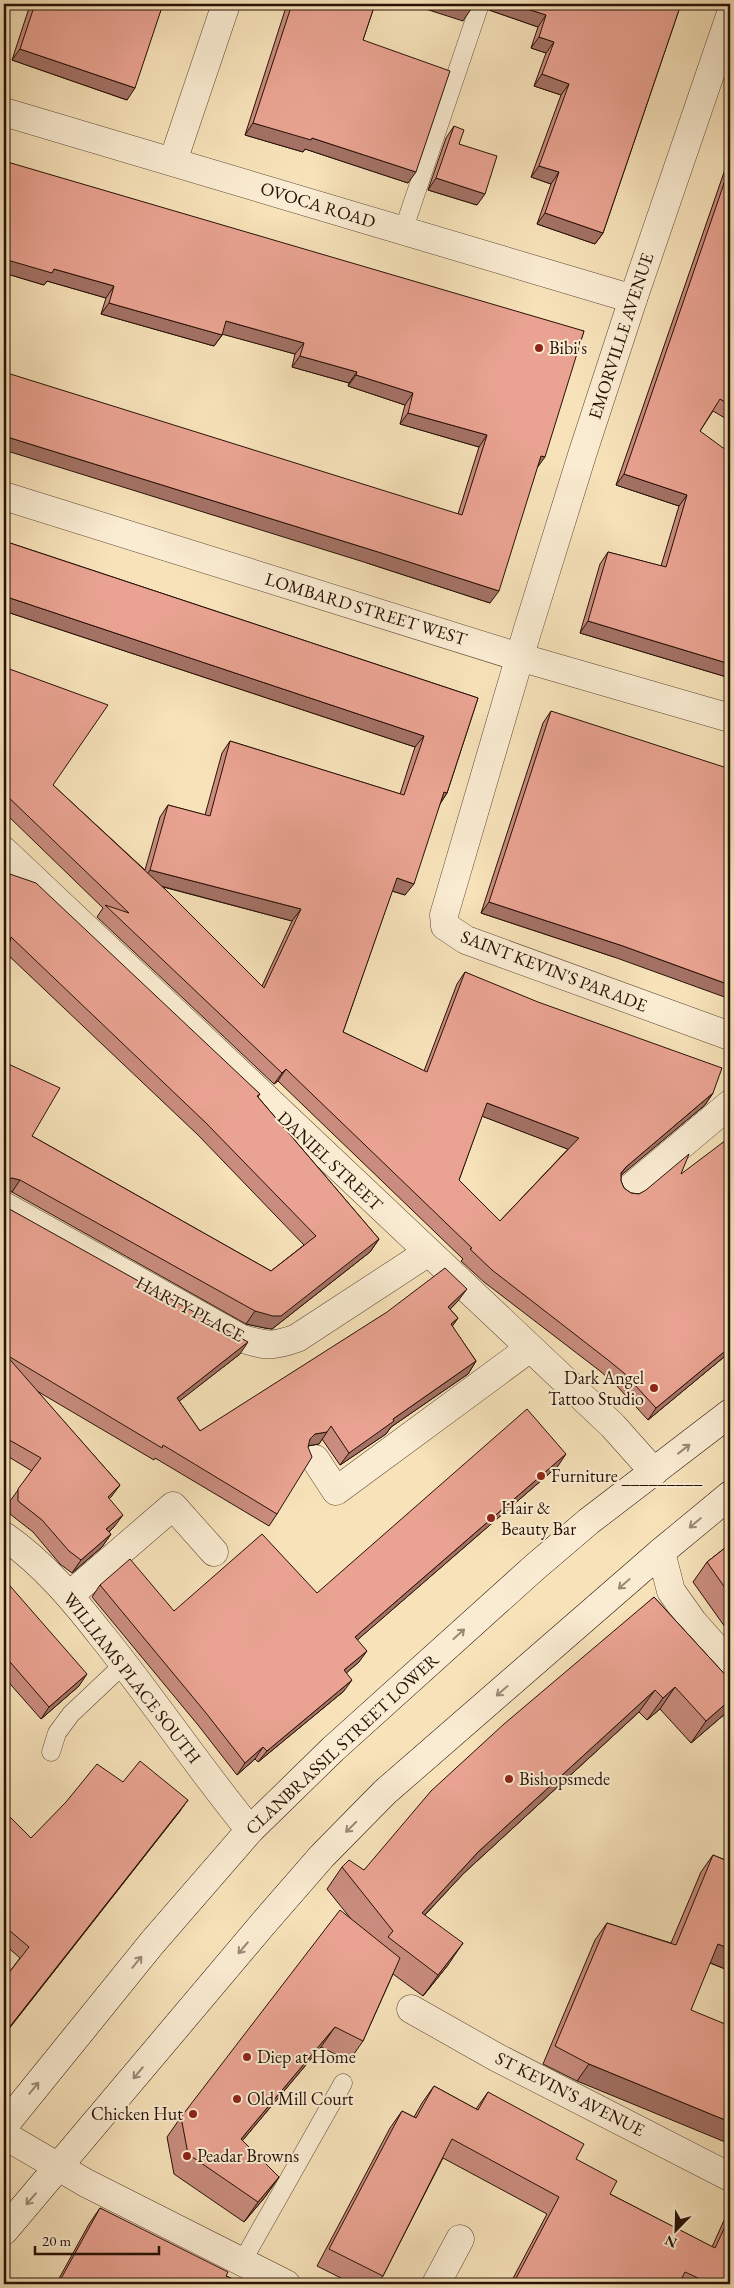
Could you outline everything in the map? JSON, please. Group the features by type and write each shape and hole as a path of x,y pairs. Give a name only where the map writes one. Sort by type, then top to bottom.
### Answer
{"street":[{"path":"173,162 226,4"},
{"name":"EMORVILLE AVENUE","path":"519,657 633,299 730,16"},
{"name":"OVOCA ROAD","path":"4,112 633,299"},
{"name":"LOMBARD STREET WEST","path":"4,496 519,657 730,718"},
{"name":"SAINT KEVIN'S PARADE","path":"519,657 445,905 446,926 466,940 730,1036"},
{"name":"DANIEL STREET","path":"4,851 427,1253 613,1426 654,1472"},
{"path":"628,1190 730,1104"},
{"name":"HARTY PLACE","path":"4,1206 240,1338 262,1345 277,1345 297,1338 427,1253"},
{"path":"315,1459 336,1491 530,1348"},
{"name":"CLANBRASSIL STREET LOWER","path":"4,2126 152,1943 250,1830 333,1749 457,1635 589,1521 730,1413"},
{"path":"4,2231 262,1925 336,1842 385,1792 661,1552 730,1495"},
{"path":"68,1594 78,1588 173,1506 214,1552"},
{"name":"WILLIAMS PLACE SOUTH","path":"4,1536 25,1551 68,1594 124,1664 250,1830"},
{"path":"661,1552 672,1592 693,1622 730,1664"},
{"name":"ST KEVIN'S AVENUE","path":"411,2009 496,2057 730,2177"},
{"path":"4,2135 58,2168 286,2284"},
{"path":"436,2284 460,2239"}],"lane":[{"path":"403,231 480,4"},
{"path":"51,1752 57,1733 71,1714 124,1664"},
{"path":"242,2262 343,2083"}],"building":[{"path":"35,4 163,4 135,88 20,49"},
{"path":"292,4 375,4 363,40 450,71 416,172 312,138 311,140 253,123"},
{"path":"453,4 473,4 471,9"},
{"path":"512,4 681,4 603,233 545,213 559,172 539,166 569,84 542,74 554,42 539,37 546,15"},
{"path":"454,126 464,130 459,144 497,156 485,194 436,178"},
{"path":"4,161 584,331 545,457 541,456 499,591 4,436 4,372 462,515 487,435 408,413 413,393 356,375 357,372 300,356 304,343 226,321 222,335 109,303 114,286 54,269 52,273 4,259"},
{"path":"730,166 730,405 720,399 700,431 730,453 730,664 588,621 608,552 666,567 687,495 624,474"},
{"path":"4,541 478,698 447,793 444,792 414,884 397,878 343,1032 427,1072 465,972 538,1002 722,1068 713,1093 626,1167 621,1173 621,1181 624,1188 631,1193 639,1194 689,1154 681,1174 730,1137 730,1347 656,1408 624,1373 492,1270 470,1249 472,1248 286,1069 282,1073 105,905 129,913 4,793 4,667 108,705 53,785 168,892 264,988 301,909 150,870 168,805 210,816 230,741 404,795 424,736 4,596","holes":["487,1103 579,1138 500,1221 459,1180"]},
{"path":"551,711 730,769 730,985 623,946 489,902"},
{"path":"4,872 36,883 260,1094 257,1096 379,1239 281,1316 273,1316 255,1311 20,1180 12,1178 4,1181 4,1062 60,1088 32,1136 271,1271 316,1236 206,1123 11,937 4,965"},
{"path":"4,1206 248,1342 177,1398 200,1431 387,1312 445,1268 467,1289 448,1307 458,1318 451,1324 476,1361 393,1419 394,1421 349,1453 331,1426 327,1432 315,1434 310,1439 308,1447 312,1457 277,1514 163,1445 162,1448 5,1354 120,1485 108,1497 123,1515 106,1529 111,1534 81,1560 69,1551 42,1520 18,1501 18,1489 41,1458 4,1437"},
{"path":"527,1409 566,1454 355,1637 367,1651 344,1670 352,1680 267,1751 263,1747 245,1763 100,1585 130,1559 174,1611 262,1534 317,1593"},
{"path":"730,1544 730,1595 707,1562"},
{"path":"4,1579 87,1674 49,1707 4,1655"},
{"name":"Bishopsmede","path":"654,1597 730,1680 730,1700 706,1721 675,1687 663,1698 655,1690 478,1852 422,1913 463,1943 438,1975 388,1937 393,1931 342,1867 349,1860 364,1870 431,1791 504,1724"},
{"path":"140,1761 188,1800 4,2034 4,1979 29,1947 4,1926 4,1811 31,1838 66,1802 97,1764 123,1782"},
{"path":"713,1855 730,1862 730,1949 718,1944 691,2010 730,2026 730,2122 589,2064 555,2046 607,1923 676,1945"},
{"name":"Old Mill Court","path":"340,1910 400,1958 363,2041 335,2027 241,2139 279,2177 258,2202 188,2154 181,2117"},
{"path":"434,2086 478,2110 488,2092 584,2144 576,2159 617,2181 610,2194 715,2248 730,2216 730,2284 711,2284 685,2272 679,2284 513,2284 559,2197 452,2139 383,2276 329,2249 402,2111 416,2118"},
{"path":"100,2208 228,2272 226,2276 244,2284 58,2284"}],"place":[{"name":"Bibi's","path":"539,348"},
{"name":"Dark Angel Tattoo Studio","path":"654,1388"},
{"name":"Furniture _________","path":"541,1476"},
{"name":"Hair & Beauty Bar","path":"491,1518"},
{"name":"Bishopsmede","path":"509,1779"},
{"name":"Diep at Home","path":"247,2057"},
{"name":"Old Mill Court","path":"237,2099"},
{"name":"Chicken Hut","path":"193,2114"},
{"name":"Peadar Browns","path":"187,2156"}]}
